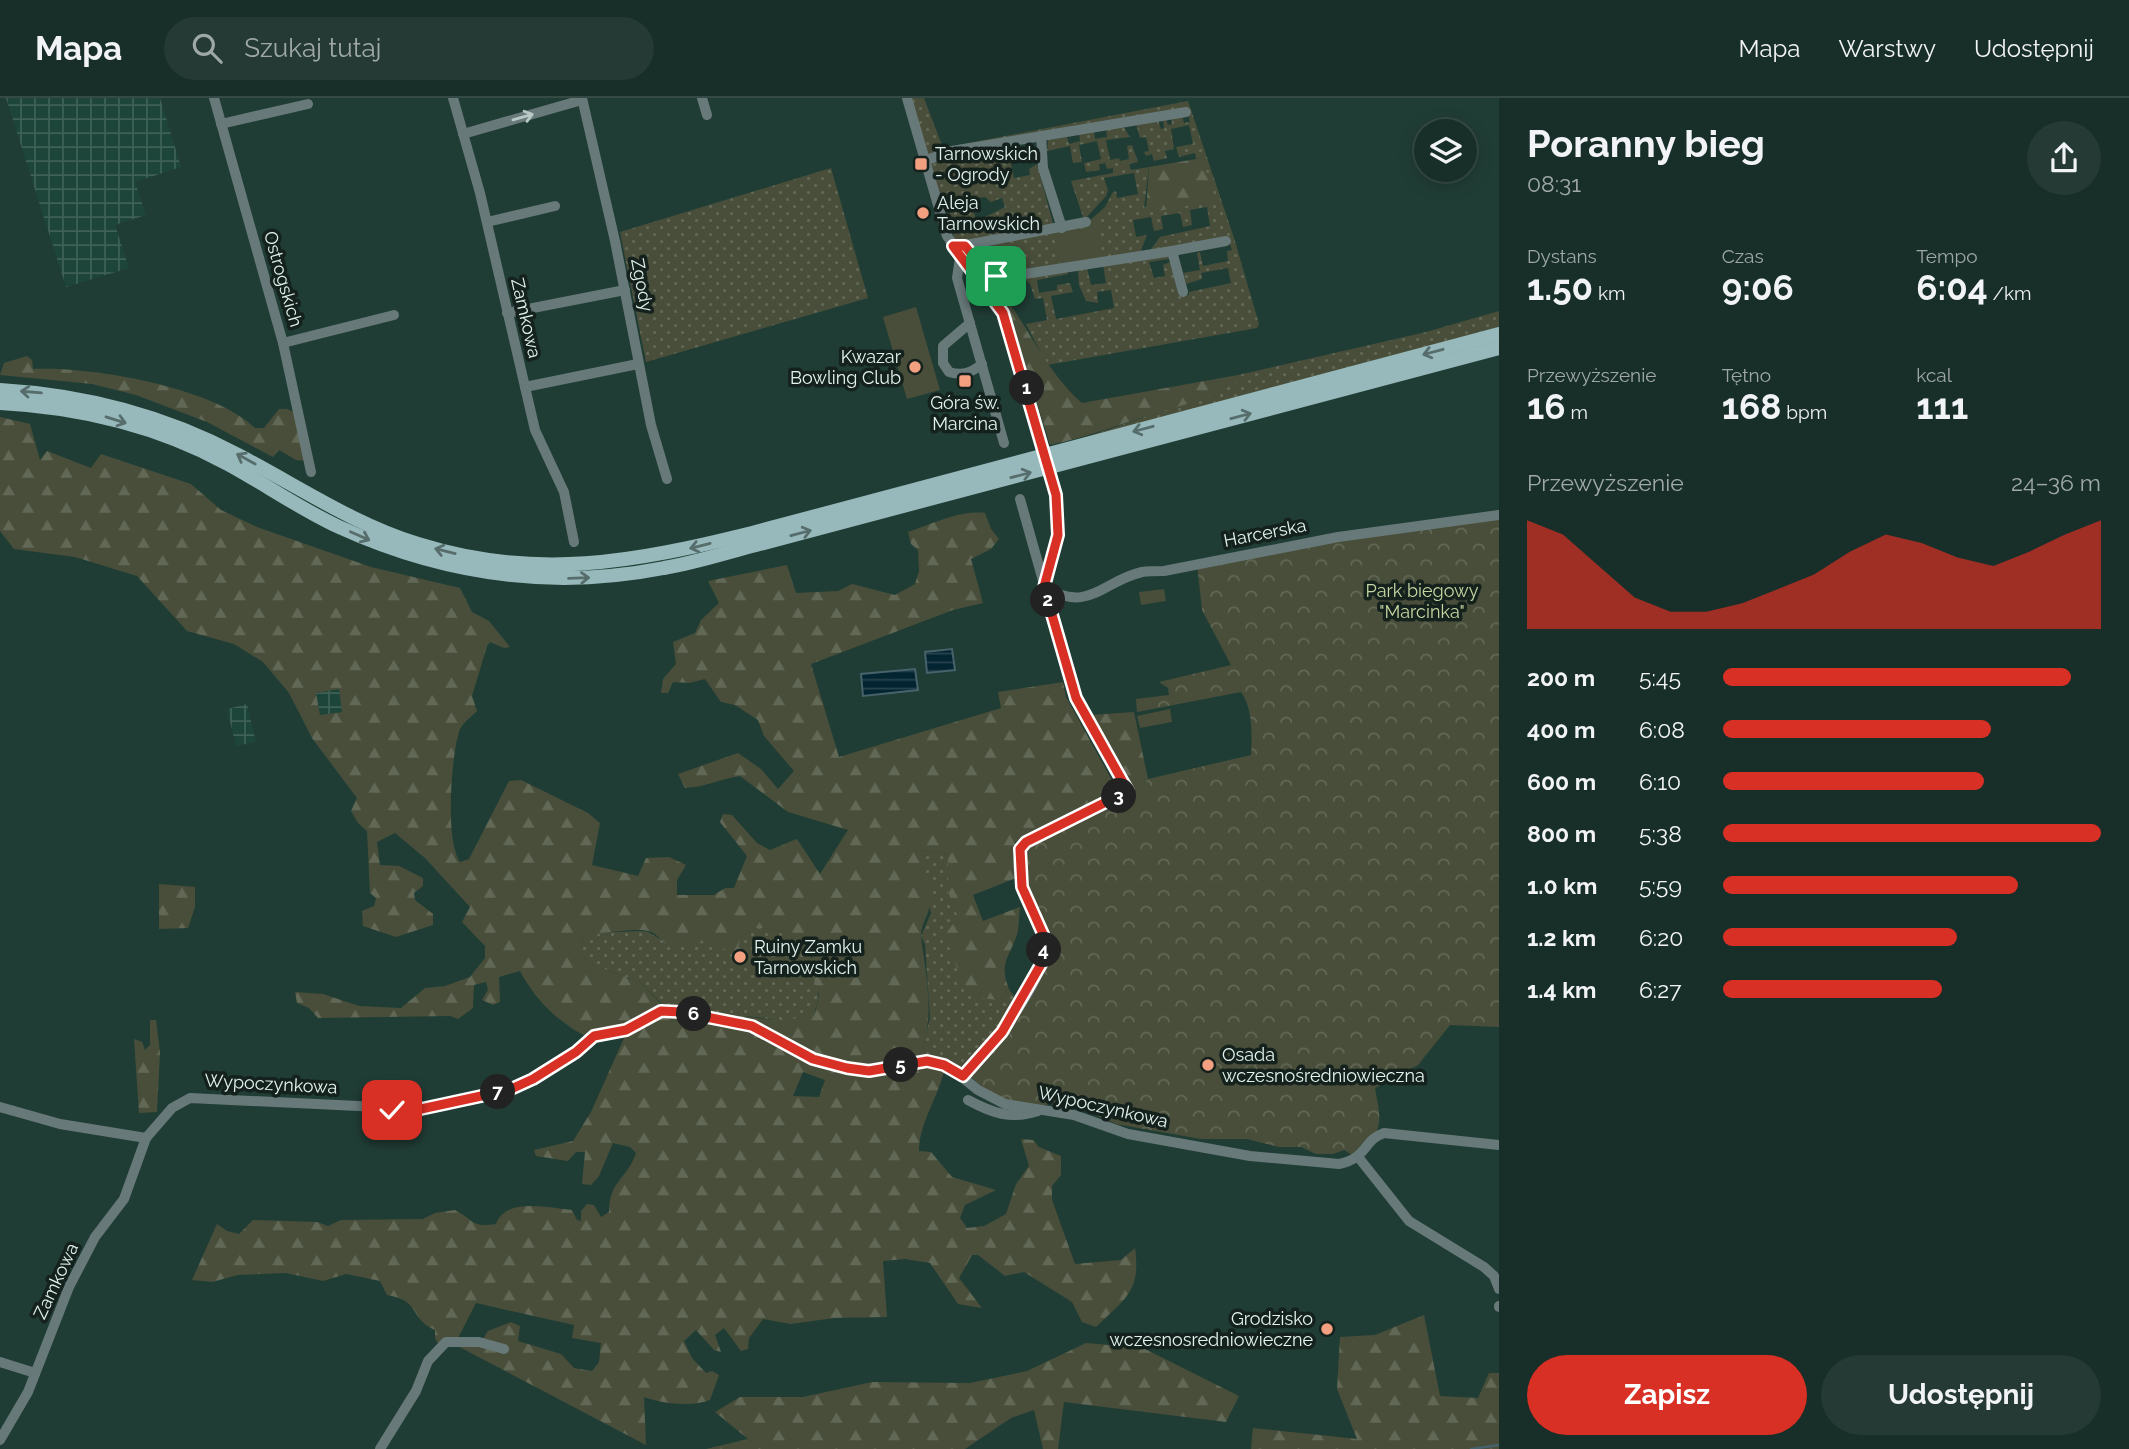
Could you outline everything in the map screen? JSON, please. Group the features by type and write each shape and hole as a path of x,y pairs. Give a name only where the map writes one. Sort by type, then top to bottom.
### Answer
{"main road":[{"path":"0,390 80,398 162,421 239,455 348,517 418,544 485,559 579,565 664,555 1499,334"},
{"path":"0,403 103,416 152,431 225,462 335,525 418,558 502,575 584,578 665,568 730,552 1499,348"}],"street":[{"name":"Ostrogskich","path":"214,98 283,343 311,472"},
{"name":"Zamkowa","path":"453,98 487,222 535,430 564,492 573,542"},
{"path":"702,98 708,115"},
{"path":"907,98 947,236 960,258 1003,313 1035,417 1056,495 1058,535 1044,587"},
{"path":"463,134 582,99"},
{"name":"Zgody","path":"582,99 625,290 651,425 667,479"},
{"path":"221,124 308,104"},
{"path":"924,161 952,151 1186,112"},
{"path":"1041,136 1043,168 1062,228"},
{"path":"487,222 555,206"},
{"path":"953,246 965,246 1086,222"},
{"path":"965,246 984,270 1006,277 1226,242"},
{"path":"1172,251 1183,292"},
{"path":"960,258 957,278 1004,443"},
{"path":"507,313 625,290"},
{"path":"283,343 394,315"},
{"path":"970,323 943,346 943,363 949,372 962,375 974,371 982,364"},
{"path":"524,387 638,364"},
{"path":"963,1076 1002,1032 1044,959 1043,934 1028,904 1021,877 1022,846 1128,791 1076,698 1020,499"},
{"name":"Harcerska","path":"1044,587 1061,595 1091,596 1143,572 1164,571 1338,537 1499,515"},
{"path":"1011,886 1021,877"},
{"name":"Wypoczynkowa","path":"146,1139 172,1108 190,1098 305,1102 402,1110 421,1109 509,1090 533,1079 576,1052 594,1036 626,1030 661,1011 681,1012 752,1026 813,1059 847,1068 869,1071 927,1061 944,1065 963,1076 987,1096 1005,1104 1074,1115 1128,1134 1213,1150 1339,1164 1359,1158"},
{"path":"968,1101 991,1112 1018,1118 1040,1110"},
{"path":"0,1107 60,1124 146,1139"},
{"path":"1499,1145 1384,1133 1375,1138 1359,1158 1382,1183 1409,1222 1484,1267 1494,1276 1499,1289"},
{"name":"Zamkowa","path":"0,1440 28,1392 69,1287 95,1237 124,1199 146,1139"},
{"path":"380,1449 416,1391 428,1361 446,1342 462,1341 505,1349"},
{"path":"0,1362 35,1373"}],"shaded area":[{"path":"6,98 160,98 181,167 135,182 146,215 115,225 129,268 66,287"},
{"path":"339,689 343,712 320,715 316,693"},
{"path":"247,704 256,742 236,746 227,709"}],"green space":[{"path":"911,98 924,98 943,148 1188,101 1234,238 1259,324 1257,328 1047,365 1026,324 1047,320 1043,298 1035,299 1030,284 1024,278 1067,271 1068,274 1037,280 1039,293 1057,290 1057,285 1070,283 1073,292 1051,296 1056,319 1114,308 1111,290 1097,292 1098,303 1086,301 1079,285 1078,270 1087,268 1091,285 1106,283 1103,265 1168,255 1169,259 1149,262 1154,278 1165,276 1163,265 1170,262 1181,296 1231,283 1228,268 1201,273 1202,279 1186,284 1183,273 1200,270 1197,253 1200,252 1203,266 1228,261 1227,251 1232,250 1228,239 1149,252 1160,237 1210,226 1207,207 1190,210 1192,225 1183,227 1180,213 1161,216 1163,229 1154,231 1151,217 1133,220 1136,237 1147,235 1140,253 1010,274 990,271 973,247 1086,224 1105,207 1113,192 1116,191 1117,198 1138,194 1134,173 1104,178 1108,190 1106,196 1084,220 1071,181 1113,173 1113,168 1107,169 1105,163 1099,164 1100,170 1086,172 1084,163 1101,159 1097,141 1079,145 1082,162 1073,163 1070,146 1047,151 1048,140 1067,137 1069,144 1080,141 1079,134 1094,132 1095,139 1107,137 1106,129 1123,126 1130,137 1106,140 1110,160 1129,159 1127,146 1132,145 1138,162 1129,164 1131,170 1149,167 1144,208 1202,158 1196,159 1195,153 1179,157 1176,147 1193,144 1189,125 1171,129 1174,149 1165,151 1167,158 1154,161 1152,154 1146,156 1144,152 1149,151 1146,137 1140,138 1136,124 1158,120 1161,129 1164,128 1163,119 1166,119 1168,125 1172,124 1171,118 1182,116 1184,123 1190,122 1187,110 928,155"},
{"path":"998,149 1000,157 1010,159 1014,178 1030,175 1029,169 1037,164 1054,227 957,243 944,215 971,205 977,221 1005,207 1002,198 991,202 985,197 957,200 958,205 943,209 930,164 945,155"},
{"path":"1202,158 1216,201 1146,213 1149,167"},
{"path":"831,168 868,298 646,362 620,232"},
{"path":"1097,226 1103,257 1060,265 1054,234"},
{"path":"985,273 1011,305 1055,373 1082,403 1238,375 1238,381 1195,402 1050,445 1012,322 1003,304 980,275"},
{"path":"916,307 940,390 907,399 883,317"},
{"path":"1499,311 1499,327 1080,439 1180,405 1238,381 1238,375 1426,332"},
{"path":"27,356 32,360 33,369 86,371 150,382 182,391 211,401 255,428 264,428 279,409 287,409 298,414 308,461 296,460 279,450 273,457 207,422 136,395 92,384 0,375 4,363"},
{"path":"0,417 30,424 40,460 47,451 91,468 101,454 191,484 221,510 257,527 371,567 460,588 472,612 489,621 510,647 504,648 490,642 487,646 472,696 477,711 462,726 456,744 451,818 455,851 460,862 469,859 509,781 521,780 588,813 600,823 592,865 638,876 646,858 669,857 686,865 677,880 677,895 714,895 725,888 734,888 747,856 720,822 723,814 732,815 757,843 770,850 797,839 820,874 848,830 788,812 740,776 685,788 678,774 738,753 761,769 778,789 794,771 764,736 758,720 735,705 721,702 705,679 689,683 673,682 668,693 661,693 663,679 676,664 673,642 695,633 701,620 719,603 708,581 787,565 796,593 838,591 852,584 895,595 915,584 919,571 918,550 911,544 908,532 956,516 985,513 991,529 999,539 991,549 971,559 983,603 953,610 811,664 839,757 1001,708 998,692 1063,682 1066,697 1119,793 1015,842 1013,857 1016,878 973,895 983,921 1020,907 1018,931 1005,966 1010,991 1001,1000 977,998 962,982 945,935 958,917 948,892 948,854 924,850 922,865 931,895 921,932 929,1006 923,1049 931,1061 945,1066 922,1130 919,1151 931,1152 952,1177 996,1190 965,1205 960,1218 967,1228 984,1226 1006,1214 1016,1184 1029,1166 1021,1139 1033,1140 1039,1147 1061,1156 1061,1175 1052,1186 1052,1200 1075,1264 1121,1260 1135,1248 1136,1274 1129,1293 1096,1327 1082,1322 1072,1302 1024,1272 1005,1276 978,1255 972,1255 959,1278 982,1308 958,1304 930,1263 905,1259 883,1261 887,1317 834,1318 791,1324 763,1319 749,1338 748,1349 741,1351 724,1328 715,1335 721,1352 714,1350 696,1330 684,1341 692,1358 706,1373 712,1371 719,1375 710,1400 677,1404 644,1397 646,1445 450,1342 440,1347 435,1338 435,1330 421,1320 405,1301 387,1295 380,1281 346,1274 323,1281 286,1273 238,1275 212,1282 192,1280 217,1224 227,1231 239,1234 253,1220 317,1222 328,1226 341,1220 423,1219 435,1213 455,1210 473,1222 488,1225 496,1224 509,1210 529,1206 572,1210 577,1220 581,1221 581,1211 587,1204 594,1205 601,1217 609,1212 615,1186 633,1161 636,1153 630,1147 613,1143 599,1176 591,1185 582,1184 585,1152 576,1152 568,1161 536,1156 534,1150 573,1141 591,1112 628,1029 589,1038 558,1018 541,1001 520,971 499,977 500,1002 493,1005 482,1000 488,990 486,982 474,985 473,1008 458,1019 450,1016 318,1018 309,1008 297,1003 295,992 323,994 359,1006 401,1008 425,988 445,986 470,977 485,958 485,946 462,922 470,907 425,858 395,833 377,842 380,865 399,866 423,878 423,886 414,893 415,900 433,914 433,925 396,937 363,926 362,911 374,906 376,898 370,893 367,831 351,811 357,798 312,738 289,693 263,662 234,644 187,631 137,576 75,557 14,549 0,531","holes":["339,689 342,712 320,715 316,693","757,928 773,929 788,934 807,949 812,955 812,974 819,994 816,1010 811,1015 783,1021 741,1016 731,1019 665,1008 640,982 593,965 580,953 582,940 586,937 614,932 648,931 666,944 710,943 732,952 737,950 742,936","803,1072 825,1080 819,1097 793,1096","476,1303 574,1325 572,1338 601,1343 599,1362 592,1371 574,1368 561,1354 518,1341 520,1326 511,1322 488,1331 480,1344 457,1340"]},
{"name":"Park biegowy \"Marcinka\"","path":"1499,515 1499,1027 1450,1025 1418,1065 1375,1088 1379,1111 1376,1133 1354,1156 1344,1150 1333,1154 1316,1154 1301,1147 1279,1147 1247,1139 1201,1139 1116,1124 1064,1101 1036,1107 1018,1104 990,1094 969,1076 1026,995 1047,939 1022,870 1025,850 1135,792 1148,779 1251,755 1250,714 1241,692 1137,712 1136,699 1169,695 1168,688 1159,682 1231,665 1202,610 1197,564"},
{"path":"1164,589 1166,601 1141,605 1139,592"},
{"path":"1170,709 1172,722 1140,728 1137,716"},
{"path":"1134,712 1148,779 1135,792 1090,715"},
{"path":"924,850 948,854 948,892 1001,1000 1010,991 1020,1002 963,1076 931,1061 923,1049 930,1017 925,945 921,936 931,913 919,867"},
{"path":"159,884 195,887 195,907 188,928 159,929"},
{"path":"756,928 789,934 800,941 809,952 818,993 815,1011 810,1016 791,1021 751,1017 731,1019 666,1008 640,982 593,965 580,953 582,940 590,933 641,931 667,941 705,942 737,950 742,936"},
{"path":"150,1020 156,1020 160,1052 157,1112 139,1113 134,1039 142,1042 145,1050 150,1045"},
{"path":"1424,1315 1440,1396 1478,1398 1489,1373 1499,1373 1499,1449 1251,1449 1253,1428 1357,1439 1337,1389 1340,1337 1375,1335"},
{"path":"1086,1343 1143,1348 1239,1396 1226,1422 1064,1402 1058,1449 1043,1449 1034,1410 1011,1418 965,1449 706,1449 748,1439 715,1412 740,1397 803,1397 872,1382 970,1383 1027,1371"}],"water":[{"path":"952,649 955,670 927,673 925,652"},
{"path":"915,669 918,690 863,696 861,674"}],"waterway":[{"path":"1471,1449 1499,1445"}],"place":[{"name":"Tarnowskich - Ogrody","path":"921,164"},
{"name":"Aleja Tarnowskich","path":"923,213"},
{"name":"Kwazar Bowling Club","path":"915,367"},
{"name":"Góra św. Marcina","path":"965,381"},
{"name":"Ruiny Zamku Tarnowskich","path":"740,957"},
{"name":"Osada wczesnośredniowieczna","path":"1208,1065"},
{"name":"Grodzisko wczesnosredniowieczne","path":"1327,1329"}],"route":[{"path":"392,1110 421,1109 509,1090 533,1079 576,1052 588,1039 626,1030 661,1011 681,1012 752,1026 813,1059 869,1071 927,1061 944,1065 963,1076 1002,1032 1044,959 1043,934 1022,887 1020,849 1026,842 1098,809 1128,791 1076,698 1044,587 1058,535 1059,516 1056,495 1018,359 1003,313 956,254 953,246 965,246 984,270 996,276"}]}
